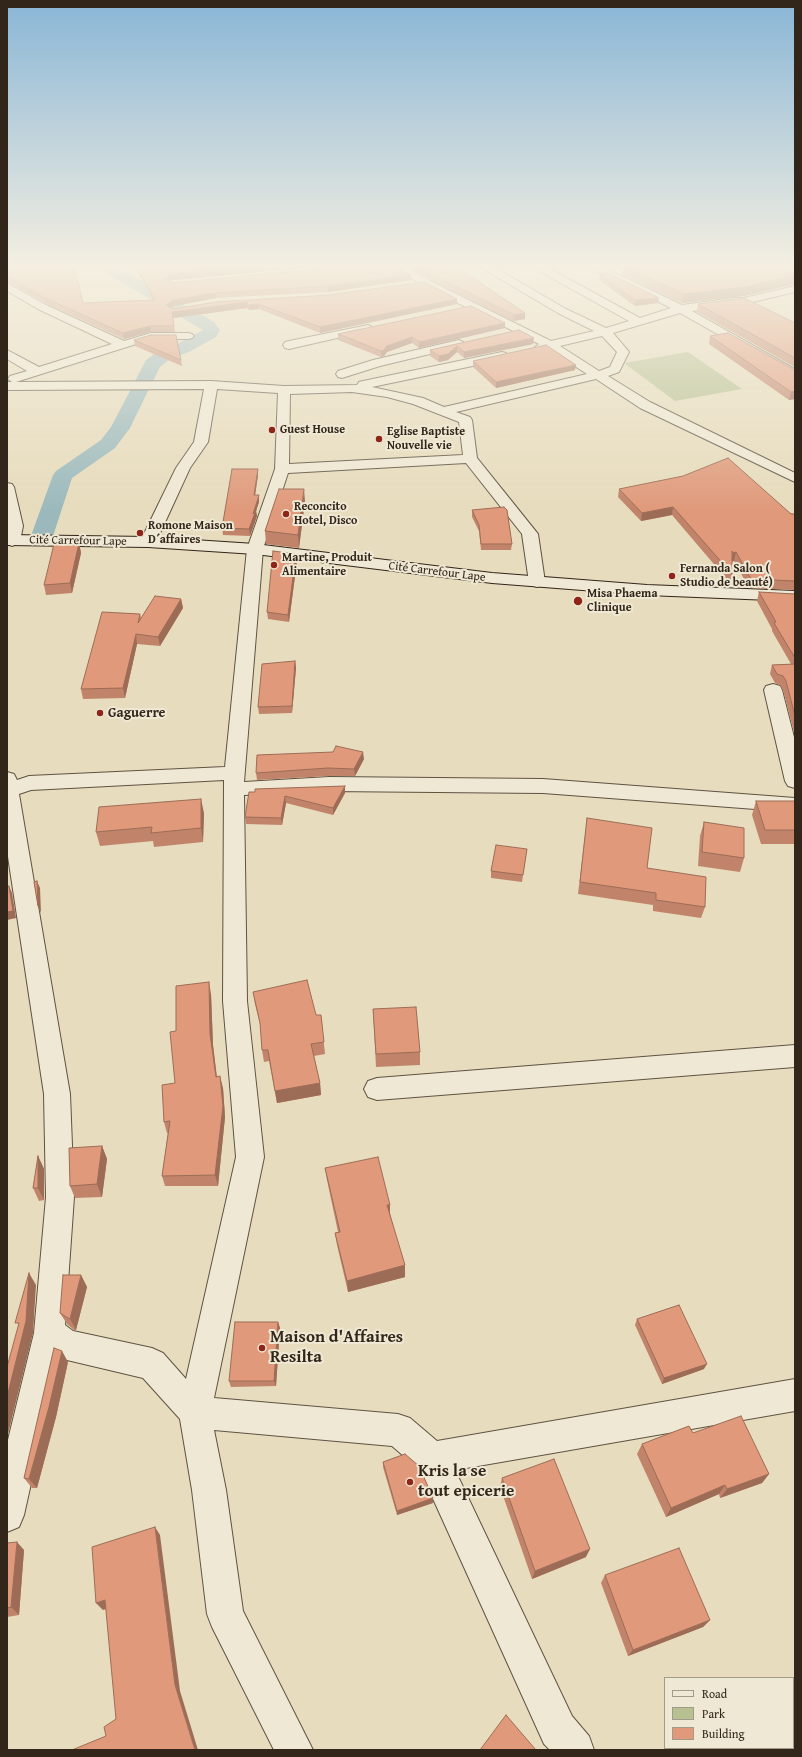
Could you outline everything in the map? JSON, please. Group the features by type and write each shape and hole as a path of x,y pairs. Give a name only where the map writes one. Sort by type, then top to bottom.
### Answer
{"street":[{"path":"7,381 120,346"},
{"path":"342,374 377,363 450,346"},
{"path":"527,350 545,346"},
{"path":"552,346 645,405 795,478"},
{"path":"443,411 599,375 615,369 623,352 618,346"},
{"path":"746,346 795,374"},
{"path":"352,388 512,353"},
{"path":"7,354 38,372"},
{"path":"7,386 211,385 284,390 352,388 387,393 418,401 465,420 470,459 530,534 537,582"},
{"path":"148,542 183,468 201,442 211,385"},
{"path":"284,390 282,469 255,549 234,781 235,1001 250,1157 196,1412 209,1490 225,1614 294,1750"},
{"path":"282,469 470,459"},
{"path":"7,487 15,526 9,540"},
{"name":"Cité Carrefour Lape","path":"9,540 148,542 255,549 492,578 537,582 647,590 795,596"},
{"path":"773,690 794,776"},
{"path":"7,1515 49,1333 60,1197 57,1094 7,787 29,783 234,781 329,784 543,786 795,805"},
{"path":"377,1089 545,1074 795,1056"},
{"path":"49,1333 67,1345 152,1364 196,1412 398,1430 432,1458 558,1730 575,1750"},
{"path":"432,1458 795,1395"}],"green space":[{"path":"688,352 742,389 675,401 624,363"}],"building":[{"path":"148,346 178,346 181,360"},
{"path":"368,346 387,346 381,351"},
{"path":"448,346 494,346 464,352 457,346 448,354 439,356 430,350"},
{"path":"547,346 576,365 496,382 473,361"},
{"path":"724,346 752,346 795,370 795,391 791,392"},
{"path":"773,346 795,346 795,358"},
{"path":"728,458 791,514 795,514 795,581 751,579 736,552 733,553 732,551 732,574 673,507 642,513 619,489 683,476"},
{"path":"232,469 258,469 254,495 259,495 253,514 256,510 249,529 222,528"},
{"path":"279,489 304,489 298,535 265,531"},
{"path":"504,507 507,510 512,544 481,544 479,525 472,510"},
{"path":"79,543 70,583 44,585 54,544"},
{"path":"273,551 296,554 288,615 267,612"},
{"path":"759,592 795,594 795,658 774,623 776,622"},
{"path":"155,596 181,599 158,637 136,634 123,688 81,689 102,612 140,614 138,623"},
{"path":"295,661 292,706 258,707 262,664"},
{"path":"795,664 795,716 786,681 783,676 777,674 772,665"},
{"path":"336,746 363,752 354,769 328,768 256,773 257,755 333,752"},
{"path":"345,786 333,808 285,796 281,818 245,817 249,792 255,792 255,789"},
{"path":"201,799 201,828 151,833 152,827 96,832 99,807"},
{"path":"756,801 794,801 795,830 765,830"},
{"path":"587,818 652,828 647,868 706,877 705,907 656,900 656,893 580,882"},
{"path":"704,822 744,828 744,858 702,852"},
{"path":"496,845 527,849 523,875 491,871"},
{"path":"37,881 38,906 34,882"},
{"path":"7,886 9,886 13,911 7,912"},
{"path":"307,980 316,1015 321,1015 324,1042 311,1044 320,1083 275,1091 268,1050 262,1050 260,1023 253,992"},
{"path":"209,982 210,1034 216,1077 220,1076 223,1106 215,1175 162,1176 170,1121 164,1122 162,1085 175,1083 170,1032 176,1031 176,986"},
{"path":"416,1007 420,1052 376,1054 373,1009"},
{"path":"102,1146 97,1184 70,1186 69,1148"},
{"path":"38,1156 38,1188 33,1188"},
{"path":"378,1157 390,1205 387,1205 405,1265 347,1281 335,1233 340,1232 325,1168"},
{"path":"29,1273 26,1321 7,1397 7,1367 19,1323 15,1323"},
{"path":"63,1275 81,1275 70,1319 60,1313"},
{"path":"679,1305 707,1364 664,1378 637,1319"},
{"path":"235,1322 278,1322 274,1381 229,1381"},
{"path":"54,1348 62,1351 49,1407 29,1479 24,1478"},
{"path":"741,1416 769,1474 727,1489 725,1485 671,1508 642,1444 689,1426 693,1433"},
{"path":"405,1454 419,1466 433,1498 397,1511 383,1462"},
{"path":"554,1459 590,1549 535,1571 502,1478"},
{"path":"155,1527 175,1685 195,1750 72,1750 106,1736 104,1727 116,1719 105,1600 96,1603 92,1547"},
{"path":"17,1542 11,1607 7,1608 7,1543"},
{"path":"679,1548 710,1620 633,1650 605,1575"},
{"path":"506,1715 536,1750 480,1750"}],"waterway":[{"path":"143,383 152,364 164,355 187,346"},
{"path":"43,533 63,475 108,444 120,428 139,391"}],"place":[{"name":"Guest House","path":"272,430"},
{"name":"Eglise Baptiste Nouvelle vie","path":"379,439"},
{"name":"Reconcito Hotel, Disco","path":"286,514"},
{"name":"Romone Maison D´affaires","path":"140,533"},
{"name":"Martine, Produit Alimentaire","path":"274,565"},
{"name":"Fernanda Salon ( Studio de beauté)","path":"672,576"},
{"name":"Misa Phaema Clinique","path":"578,601"},
{"name":"Gaguerre","path":"100,713"},
{"name":"Maison d'Affaires Resilta","path":"262,1348"},
{"name":"Kris la se tout epicerie","path":"410,1482"}]}
